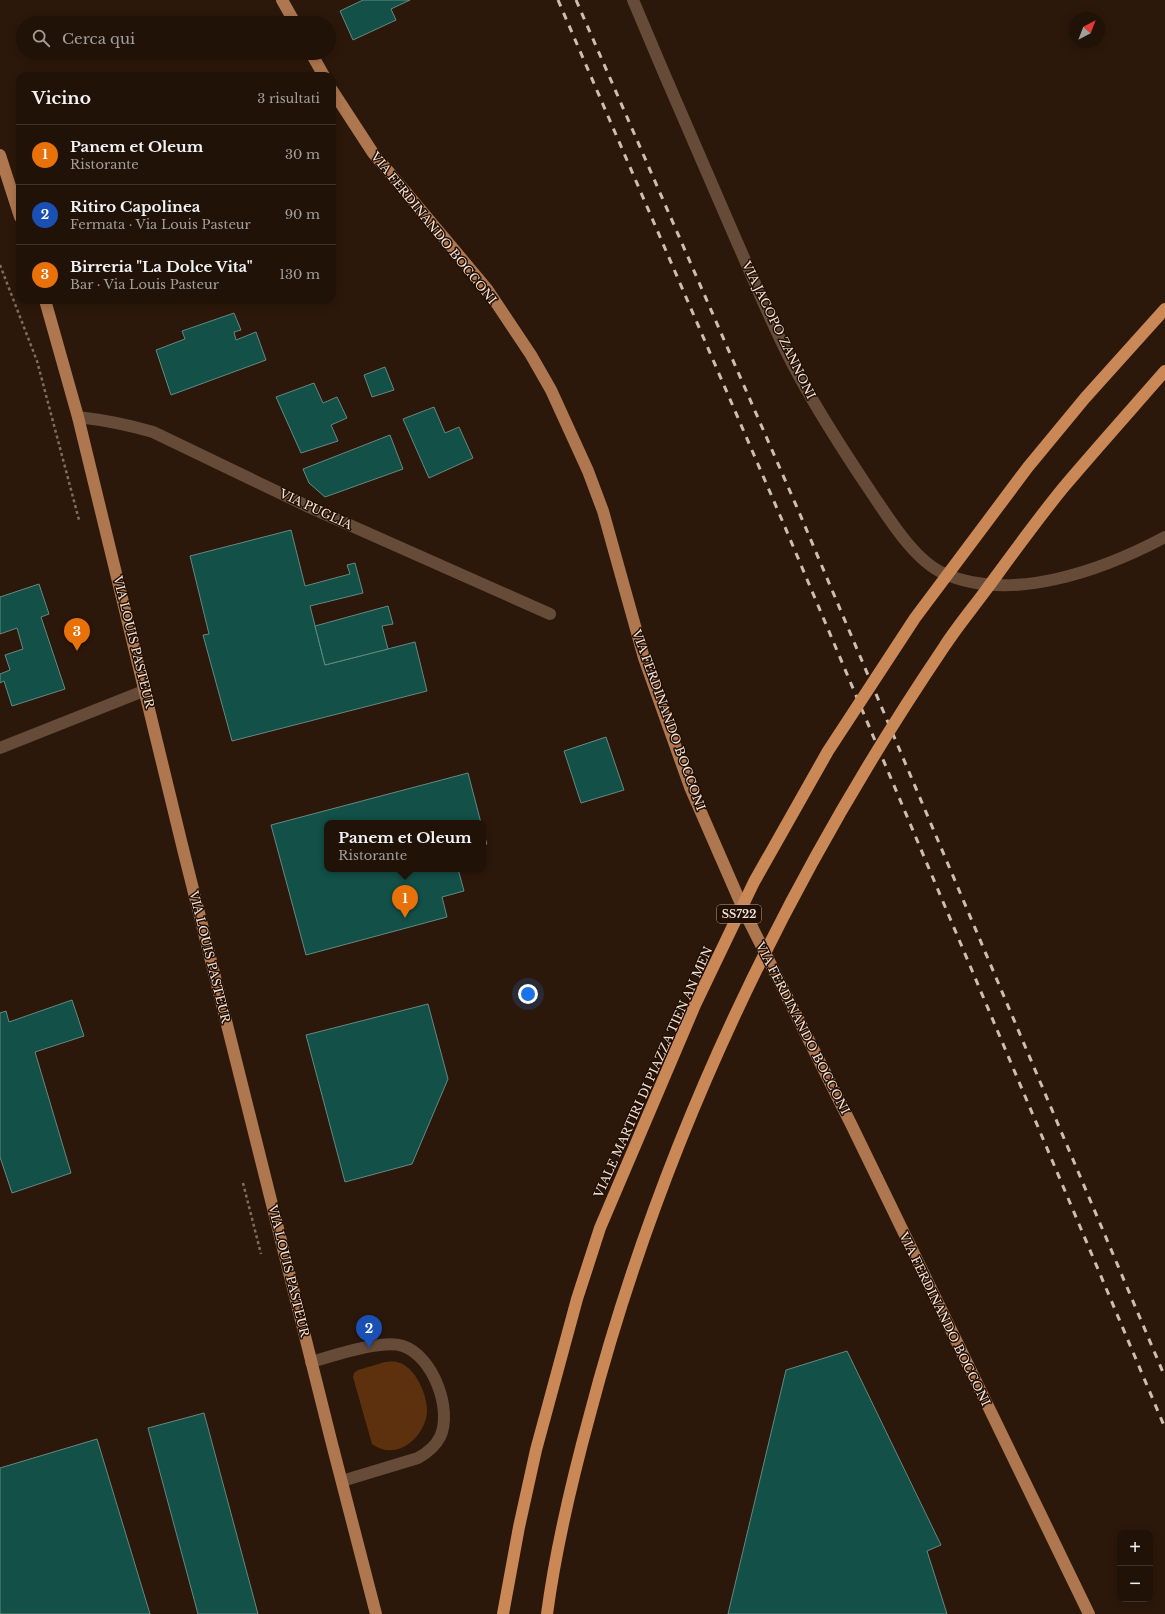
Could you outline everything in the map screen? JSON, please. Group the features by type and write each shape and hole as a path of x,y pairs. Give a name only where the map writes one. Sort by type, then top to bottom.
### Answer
{"highway":[{"name":"VIALE MARTIRI DI PIAZZA TIEN AN MEN","path":"503,1614 519,1527 536,1450 577,1299 600,1228 695,1005 754,882 828,751 915,618 1028,467 1085,398 1165,309"},
{"name":"SS722","path":"547,1614 563,1520 580,1450 614,1327 635,1262 680,1141 730,1026 778,925 834,825 890,731 945,644 1061,490 1165,371"}],"main road":[{"path":"282,0 291,16"},
{"path":"315,60 322,72"},
{"name":"VIA FERDINANDO BOCCONI","path":"336,96 373,153 487,289 531,355 551,390 585,465 603,510 644,658 690,786 745,913 851,1124 1088,1614"},
{"path":"0,155 16,205"},
{"name":"VIA LOUIS PASTEUR","path":"46,304 78,417 146,690 183,849 311,1362 376,1614"}],"street":[{"name":"VIA JACOPO ZANNONI","path":"633,0 765,307 798,375 843,451 898,532 920,557 940,573 970,583 1000,585 1040,583 1070,576 1105,564 1165,537"},
{"name":"VIA PUGLIA","path":"78,417 118,423 154,432 309,507 550,614"},
{"path":"0,748 146,690"},
{"path":"311,1362 380,1345 404,1346 414,1352 428,1367 440,1391 444,1422 440,1437 429,1452 418,1458 342,1481"}],"shaded area":[{"path":"385,1362 397,1362 409,1369 415,1375 423,1390 427,1405 425,1422 415,1438 399,1449 390,1450 381,1449 372,1444 353,1377 354,1373 358,1370"}],"building":[{"path":"363,0 410,0 391,9 396,20 353,40 340,11"},
{"path":"234,313 241,330 234,332 236,340 256,332 266,360 171,395 156,350 185,339 182,331"},
{"path":"385,367 394,390 372,397 364,375"},
{"path":"314,383 323,403 337,397 347,418 331,425 338,441 301,453 276,397"},
{"path":"434,407 445,433 459,427 473,458 429,478 403,419"},
{"path":"390,435 403,469 325,497 309,483 303,469"},
{"path":"291,530 305,586 350,574 347,565 355,563 363,593 310,606 325,665 415,642 427,691 232,741 203,635 209,634 190,556"},
{"path":"39,584 49,614 41,617 65,689 12,706 4,681 0,683 0,674 10,670 5,655 23,649 17,628 0,634 0,597"},
{"path":"388,606 393,624 382,626 388,649 325,665 315,626"},
{"path":"606,737 624,790 581,803 564,751"},
{"path":"468,773 480,820 324,820 324,872 459,872 464,891 442,897 447,917 306,955 271,825"},
{"path":"72,1000 84,1036 35,1052 71,1173 12,1193 0,1157 0,1013 6,1011 9,1022"},
{"path":"428,1004 448,1079 412,1164 345,1182 306,1035"},
{"path":"847,1351 941,1545 927,1551 947,1614 728,1614 786,1370"},
{"path":"204,1413 258,1614 198,1614 148,1428"},
{"path":"97,1439 150,1614 0,1614 0,1468"}],"railway":[{"path":"558,0 782,520 1165,1428"},
{"path":"576,0 799,512 1165,1377"}],"place":[{"name":"Birreria \"La Dolce Vita\"","path":"77,651"},
{"name":"Panem et Oleum","path":"405,918"},
{"name":"Ritiro Capolinea","path":"369,1348"}]}
